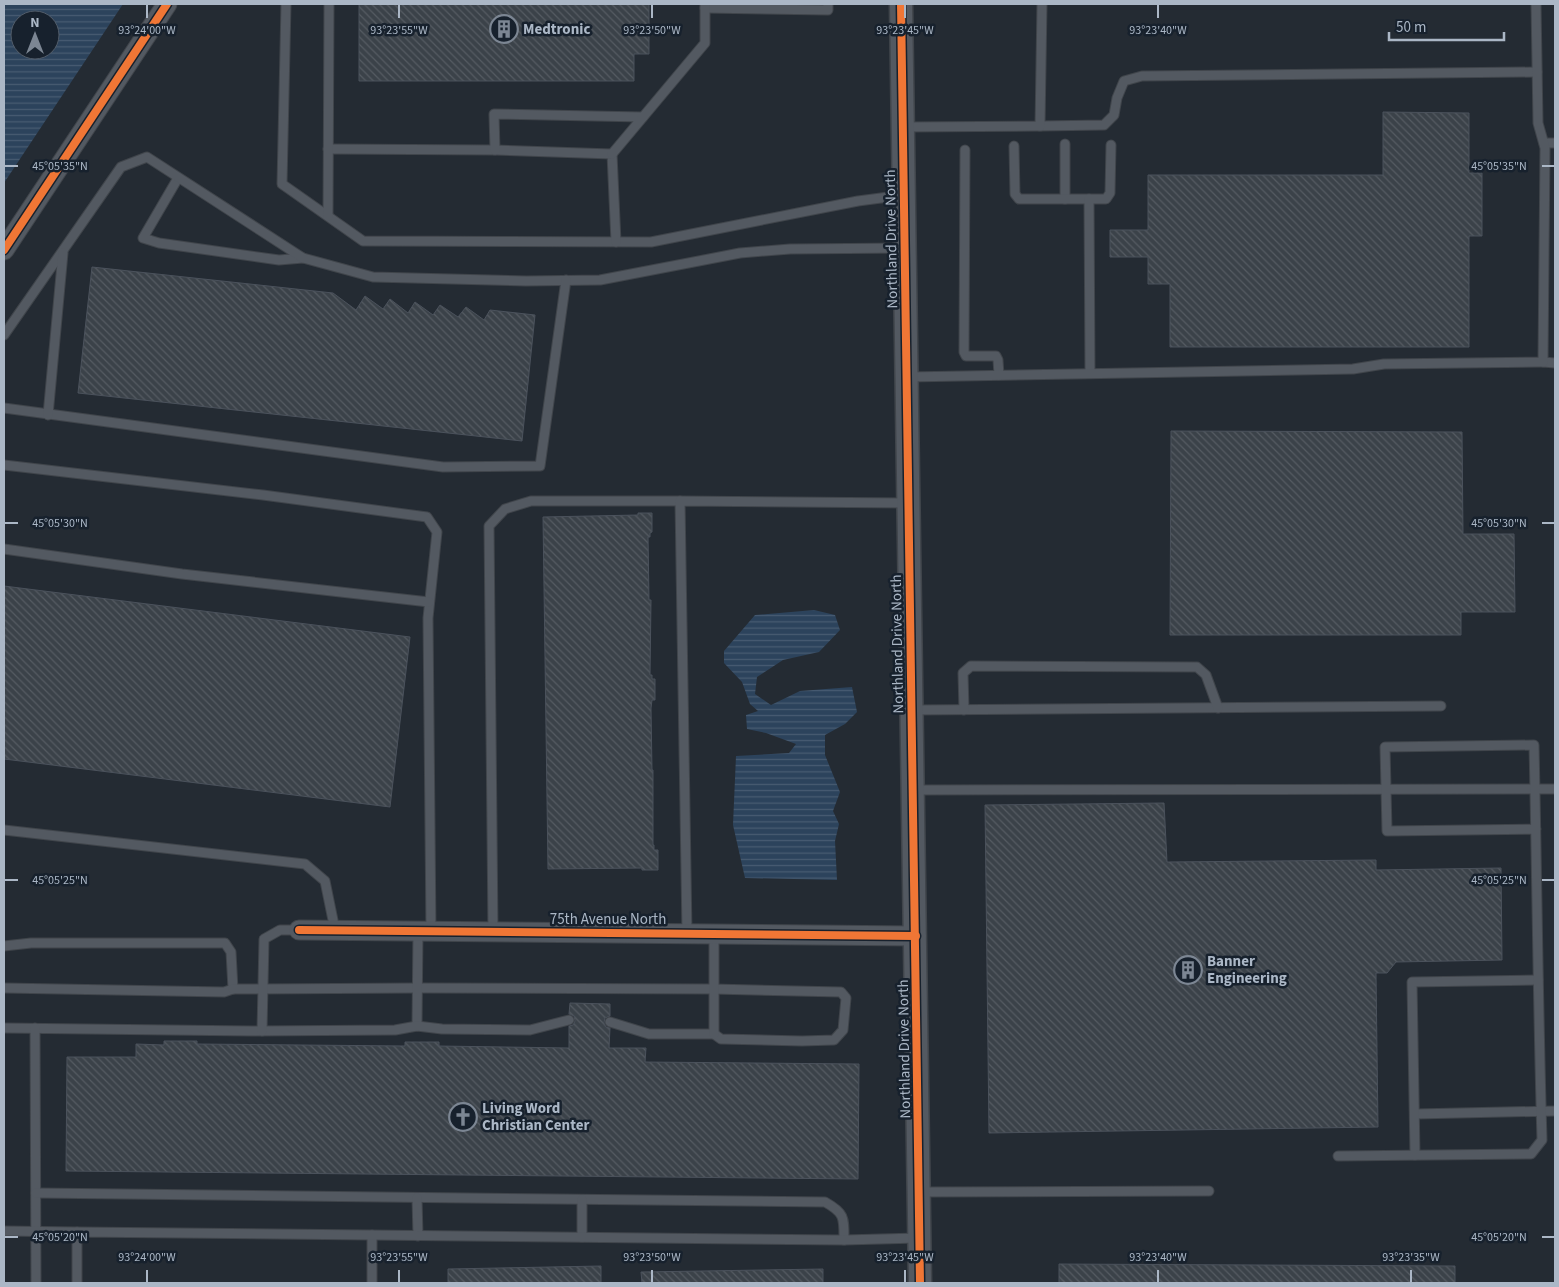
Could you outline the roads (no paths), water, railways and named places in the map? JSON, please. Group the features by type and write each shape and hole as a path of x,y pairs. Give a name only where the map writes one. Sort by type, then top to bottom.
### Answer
{"street":[{"path":"4,250 168,4"},
{"name":"Northland Drive North","path":"901,4 910,503 920,1283"},
{"name":"75th Avenue North","path":"299,930 916,936"}],"lane":[{"path":"286,4 282,184 363,241 651,242 858,201 904,195"},
{"path":"328,216 329,4"},
{"path":"616,242 612,154 705,43 705,6 828,10 828,4"},
{"path":"1040,126 1042,4"},
{"path":"1536,4 1538,123 1544,143 1545,158 1544,362"},
{"path":"903,126 1104,125 1114,115 1117,98 1124,81 1142,76 1538,72"},
{"path":"494,150 494,114 643,116"},
{"path":"1544,143 1555,143"},
{"path":"1065,144 1066,199"},
{"path":"1014,146 1014,194 1019,199 1106,199 1110,193 1111,145"},
{"path":"328,149 494,150 612,154"},
{"path":"965,150 964,352 966,356 996,356 999,375"},
{"path":"4,335 121,167 147,157 303,258 372,277 600,280 740,253 790,249 905,248"},
{"path":"178,178 143,238 159,244 279,260 303,258"},
{"path":"1089,199 1090,374"},
{"path":"48,415 63,251"},
{"path":"4,408 443,467 540,466 566,280"},
{"path":"908,377 1353,369 1384,364 1555,363"},
{"path":"4,465 263,495 427,517 437,532 429,602 424,932 418,988 417,1026"},
{"path":"493,932 489,526 505,509 531,501 910,503"},
{"path":"680,501 686,933"},
{"path":"4,549 182,574 429,602"},
{"path":"964,710 963,673 971,666 1197,667 1206,675 1218,708"},
{"path":"912,710 1441,706"},
{"path":"1338,1156 1531,1154 1542,1140 1538,980 1536,829 1534,745 1385,747 1386,831 1536,829"},
{"path":"913,790 1555,789"},
{"path":"4,830 305,864 324,881 334,930"},
{"path":"262,1031 264,939 280,930 299,930"},
{"path":"714,933 714,1034"},
{"path":"4,946 31,943 225,943 232,952 233,989"},
{"path":"1415,1155 1412,982 1538,980"},
{"path":"4,988 224,992 233,989 713,989 841,992 846,998 843,1030 834,1040 721,1039 714,1034 649,1034 610,1022"},
{"path":"4,1028 262,1031 395,1030 417,1026 442,1029 530,1030 569,1020"},
{"path":"35,1028 36,1283"},
{"path":"1415,1114 1555,1111"},
{"path":"919,1192 1209,1191"},
{"path":"36,1193 825,1202 838,1210 844,1219 844,1240"},
{"path":"417,1198 418,1236"},
{"path":"582,1200 582,1237"},
{"path":"4,1231 844,1240 920,1238"},
{"path":"77,1232 77,1283"},
{"path":"372,1235 372,1283"}],"water":[{"path":"4,4 123,4 4,183"},
{"path":"814,610 835,615 840,630 819,652 783,660 757,677 755,694 771,705 800,691 852,687 857,712 845,724 825,735 825,755 840,792 833,811 839,824 835,841 837,880 745,878 733,825 736,756 789,753 796,744 766,733 747,729 746,715 758,711 750,704 742,682 724,663 724,651 755,615"}],"place":[{"name":"Medtronic","path":"504,29"},
{"name":"Banner Engineering","path":"1188,970"},
{"name":"Living Word Christian Center","path":"463,1117"}]}
